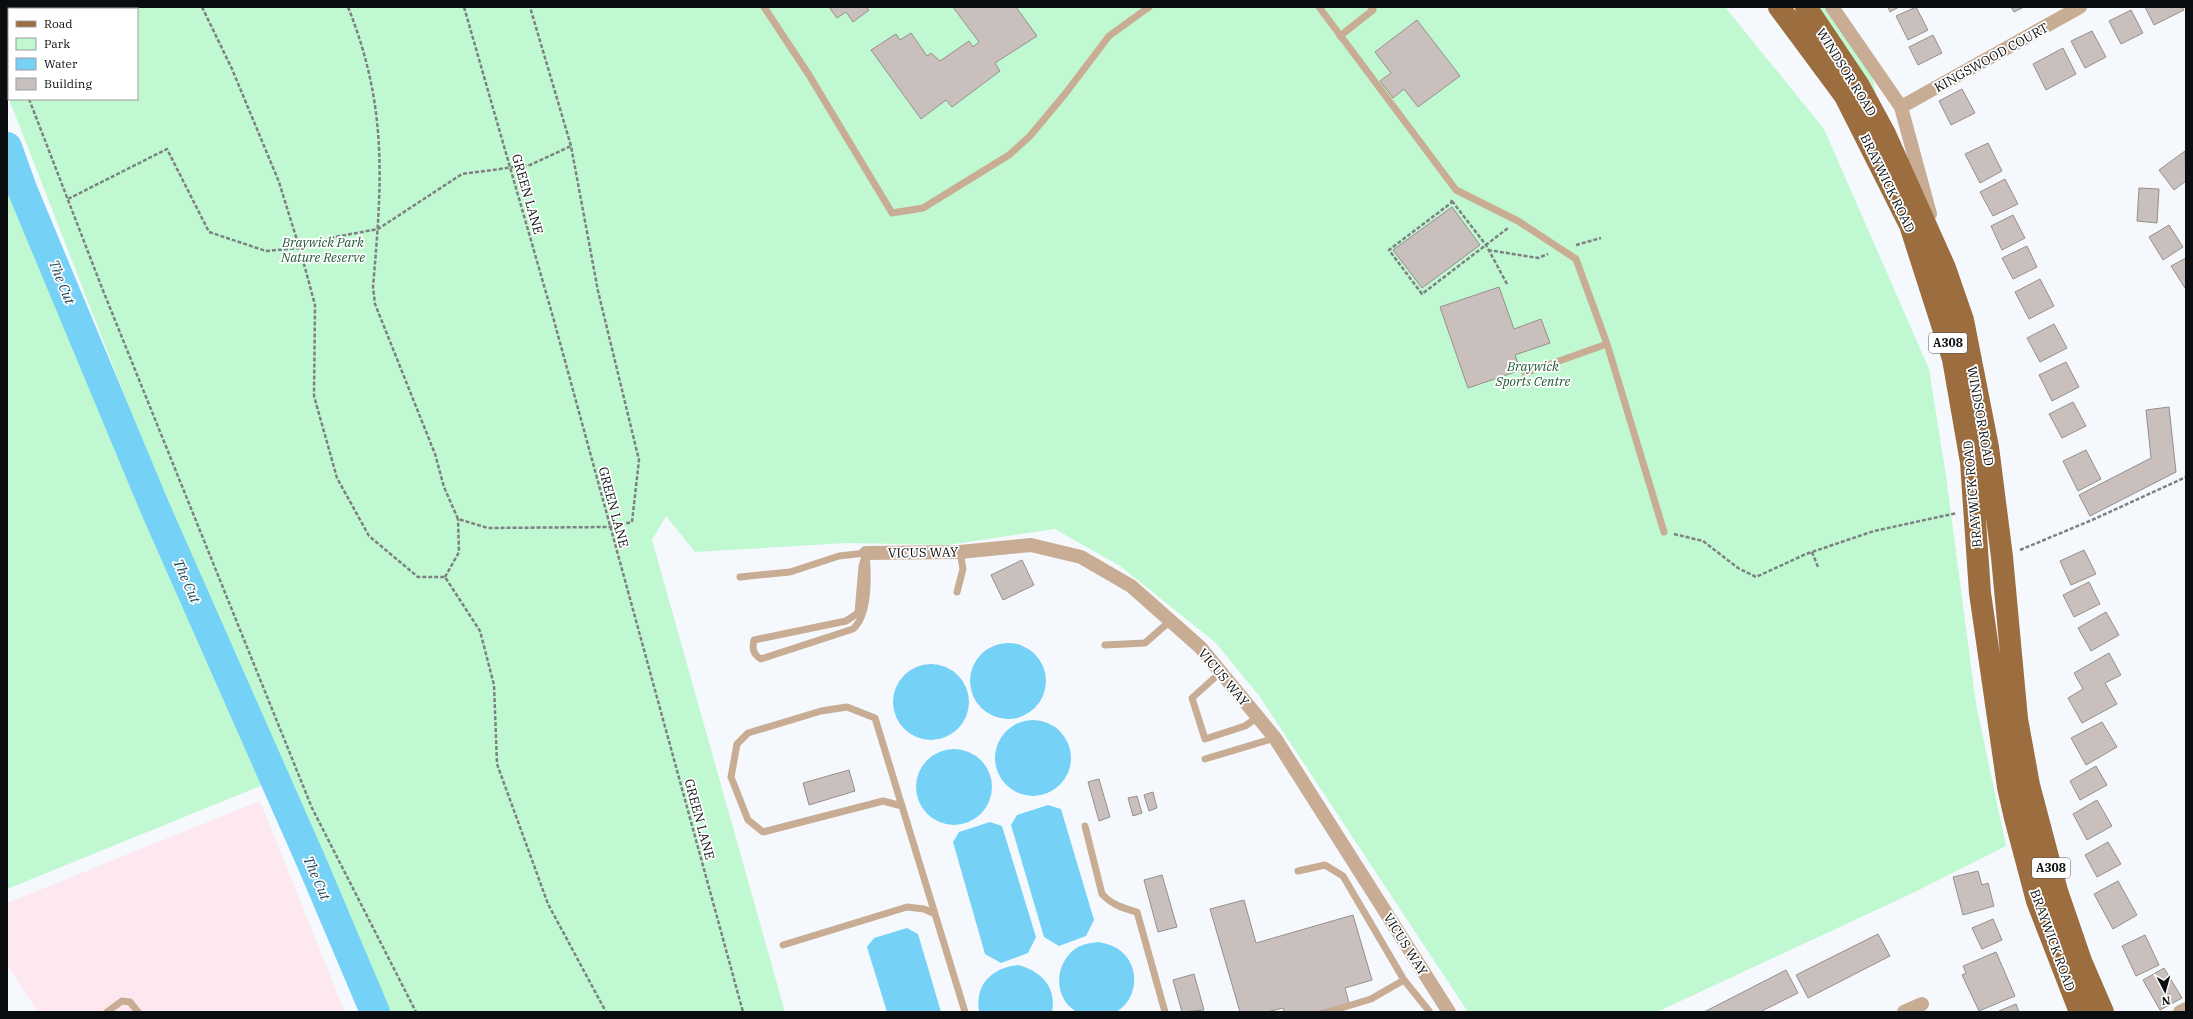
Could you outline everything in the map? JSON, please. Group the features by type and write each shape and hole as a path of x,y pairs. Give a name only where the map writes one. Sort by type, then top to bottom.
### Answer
{"main road":[{"name":"BRAYWICK ROAD","path":"1779,7 1845,96 1910,225 1953,359 1972,462 1980,593 2008,787 2014,818 2037,901 2080,1012"},
{"name":"WINDSOR ROAD","path":"1806,7 1859,86 1878,120 1945,268 1963,320 1988,447 2002,557 2017,719"},
{"name":"BRAYWICK ROAD","path":"2017,719 2029,785 2056,891 2081,962 2103,1012"}],"street":[{"name":"BRAYWICK ROAD","path":"1832,7 1902,107 1945,268"},
{"name":"KINGSWOOD COURT","path":"1902,107 2080,7"},
{"name":"VICUS WAY","path":"866,553 960,552 1031,545 1081,557 1131,586 1200,647 1275,738 1446,1007"},
{"path":"1904,1012 1922,1004"},
{"path":"2180,1012 2186,1009"}],"lane":[{"path":"764,7 809,76 892,213 923,208 1009,155 1030,136 1060,100 1109,36 1149,7"},
{"path":"1319,7 1456,190 1518,221 1576,259 1606,344 1664,532"},
{"path":"1340,36 1373,10 1371,7"},
{"path":"1525,373 1606,344"},
{"path":"956,592 962,569 960,552"},
{"path":"866,553 867,569 864,615 856,626 842,634 761,659 756,655 753,648 754,640 758,638 846,621 858,614 862,566 866,553"},
{"path":"740,577 790,572 839,556 866,553"},
{"path":"1105,645 1145,643 1170,621"},
{"path":"1220,672 1192,698 1205,739 1245,726 1258,717"},
{"path":"902,806 883,801 763,832 748,820 731,776 737,744 748,733 821,711 847,707 875,718 902,806 965,1012"},
{"path":"1205,759 1275,738"},
{"path":"1085,826 1102,894 1108,901 1121,908 1137,912 1165,1012"},
{"path":"1298,871 1325,866 1343,876 1404,980 1428,1011 1446,1007"},
{"path":"783,945 907,908 924,909 935,914"},
{"path":"1328,1012 1372,999 1404,980"},
{"path":"106,1012 122,1001 130,1002 138,1012"}],"path":[{"path":"202,7 232,69 280,182 299,248 315,305 314,396 337,478 368,536 418,577 445,577"},
{"path":"348,7 370,74 378,114 381,178 373,287 376,310 435,454 444,487 458,519 459,552 445,577"},
{"name":"GREEN LANE","path":"464,7 610,527 743,1012"},
{"path":"458,519 488,528 610,527 632,522 639,460 598,291 571,146 530,7"},
{"path":"29,100 68,200 312,808 416,1012"},
{"path":"68,200 167,148 209,232 266,251 299,248 335,237 378,229 462,174 530,165 571,146"},
{"path":"1456,190 1452,201 1389,250 1422,294 1518,221"},
{"path":"1452,201 1486,245 1507,284"},
{"path":"1488,250 1538,258 1601,238"},
{"path":"2002,557 2099,517 2186,477"},
{"path":"1664,532 1703,541 1738,568 1756,577 1812,552 1874,531 1959,512"},
{"path":"1812,552 1818,567"},
{"path":"445,577 480,630 494,685 497,764 545,896 606,1012"}],"shaded area":[{"path":"260,801 345,1012 38,1012 7,965 7,903"}],"green space":[{"name":"Braywick Sports Centre","path":"7,7 1725,7 1824,129 1929,369 1946,476 1976,704 2006,846 1915,892 1657,1012 1468,1012 1260,697 1216,643 1120,566 1055,529 947,545 848,543 695,552 666,516 652,540 785,1012 365,1012 9,100 138,100 138,8 8,8 8,97"},
{"path":"1817,7 1825,7 1872,76 1877,96"},
{"path":"7,181 87,368 270,782 7,889"}],"water":[{"path":"1008,643 1022,646 1035,654 1043,667 1046,681 1043,695 1035,708 1022,716 1008,719 994,716 981,708 973,695 970,681 973,667 981,654 994,646"},
{"path":"931,664 945,667 958,675 966,688 969,702 966,716 958,729 945,737 931,740 917,737 904,729 896,716 893,702 896,688 904,675 917,667"},
{"path":"1033,720 1047,723 1060,731 1068,744 1071,758 1068,772 1060,785 1047,793 1033,796 1019,793 1006,785 998,772 995,758 998,744 1006,731 1019,723"},
{"path":"954,749 968,752 981,760 989,773 992,787 989,801 981,814 968,822 954,825 940,822 927,814 919,801 916,787 919,773 927,760 940,752"},
{"path":"1048,805 1061,809 1094,920 1086,936 1059,946 1044,937 1011,825 1017,815"},
{"path":"990,822 1002,826 1036,937 1028,953 1001,963 985,954 953,842 959,832"},
{"path":"907,928 918,934 941,1012 887,1012 867,947 874,938"},
{"path":"1099,942 1117,948 1128,959 1134,975 1132,992 1123,1007 1116,1012 1077,1012 1069,1006 1060,990 1060,972 1068,955 1075,949 1090,943"},
{"path":"1018,965 1034,971 1046,981 1052,995 1052,1012 979,1012 978,1002 982,986 993,974 1008,967"}],"building":[{"path":"829,7 866,7 869,10 853,22 846,12 837,18"},
{"path":"953,7 1016,7 1037,36 995,63 1000,71 952,107 946,100 921,119 871,50 896,34 900,40 911,33 927,56 931,53 940,61 969,41 973,47 979,42"},
{"path":"1888,7 1899,7 1890,12"},
{"path":"1916,7 1928,30 1908,40 1896,16"},
{"path":"2011,7 2024,7 2014,12"},
{"path":"2145,7 2182,7 2184,10 2154,25"},
{"path":"2131,10 2143,33 2121,44 2109,21"},
{"path":"1417,20 1460,76 1418,107 1404,89 1393,98 1380,81 1391,73 1375,52"},
{"path":"2092,31 2106,57 2085,68 2071,41"},
{"path":"1933,35 1942,53 1918,65 1909,47"},
{"path":"2063,48 2076,74 2046,90 2033,64"},
{"path":"1962,89 1975,113 1951,125 1939,101"},
{"path":"1988,143 2002,171 1980,183 1965,154"},
{"path":"2185,151 2186,181 2174,190 2159,170"},
{"path":"2005,179 2018,204 1993,216 1980,192"},
{"path":"2139,188 2159,189 2157,223 2137,221"},
{"path":"1452,207 1480,245 1422,288 1393,250"},
{"path":"2013,215 2025,238 2002,250 1991,226"},
{"path":"2169,225 2183,247 2163,260 2149,237"},
{"path":"2027,246 2037,267 2013,279 2002,258"},
{"path":"2186,258 2186,288 2185,288 2171,266"},
{"path":"2040,279 2054,306 2029,319 2015,292"},
{"path":"1499,287 1514,329 1541,319 1550,343 1515,355 1521,370 1468,388 1440,307"},
{"path":"2054,324 2067,348 2040,362 2027,338"},
{"path":"2066,362 2079,387 2052,401 2039,375"},
{"path":"2073,402 2086,426 2062,438 2049,414"},
{"path":"2169,407 2176,472 2090,516 2079,495 2151,458 2146,410"},
{"path":"2086,450 2101,479 2078,491 2063,461"},
{"path":"2084,550 2096,574 2071,585 2060,561"},
{"path":"1022,560 1034,585 1003,600 991,575"},
{"path":"2089,582 2100,604 2074,617 2063,595"},
{"path":"2106,612 2119,635 2091,651 2078,628"},
{"path":"2109,653 2121,675 2105,683 2117,704 2082,723 2068,698 2083,689 2074,673"},
{"path":"2102,722 2117,747 2086,765 2071,738"},
{"path":"2096,766 2107,785 2080,800 2070,781"},
{"path":"849,770 855,791 809,805 803,783"},
{"path":"1099,779 1110,817 1099,821 1088,782"},
{"path":"1153,792 1157,808 1149,811 1144,795"},
{"path":"1137,796 1142,813 1133,816 1128,798"},
{"path":"2097,800 2112,826 2087,840 2073,814"},
{"path":"2108,842 2121,864 2097,877 2085,855"},
{"path":"1978,871 1982,885 1988,883 1994,906 1963,915 1953,877"},
{"path":"1162,875 1177,927 1158,932 1144,880"},
{"path":"2118,881 2137,915 2113,929 2094,894"},
{"path":"1244,900 1256,943 1353,915 1372,980 1345,988 1349,1003 1318,1012 1284,1012 1283,1008 1267,1012 1240,1012 1210,909"},
{"path":"1993,919 2002,940 1982,949 1972,928"},
{"path":"1878,934 1890,956 1808,998 1796,975"},
{"path":"2145,935 2159,965 2136,976 2122,946"},
{"path":"1996,952 2015,996 1979,1011 1962,975 1966,973 1963,966"},
{"path":"2164,968 2182,998 2160,1010 2143,980"},
{"path":"1786,970 1798,993 1760,1012 1704,1012"},
{"path":"1194,974 1204,1010 1182,1012 1173,980"},
{"path":"2016,1004 2019,1012 1999,1012 1999,1011"}],"waterway":[{"name":"The Cut","path":"7,147 22,189 155,508 311,861 375,1012"}],"park label":[{"name":"Braywick Park Nature Reserve","path":"323,250"}]}
